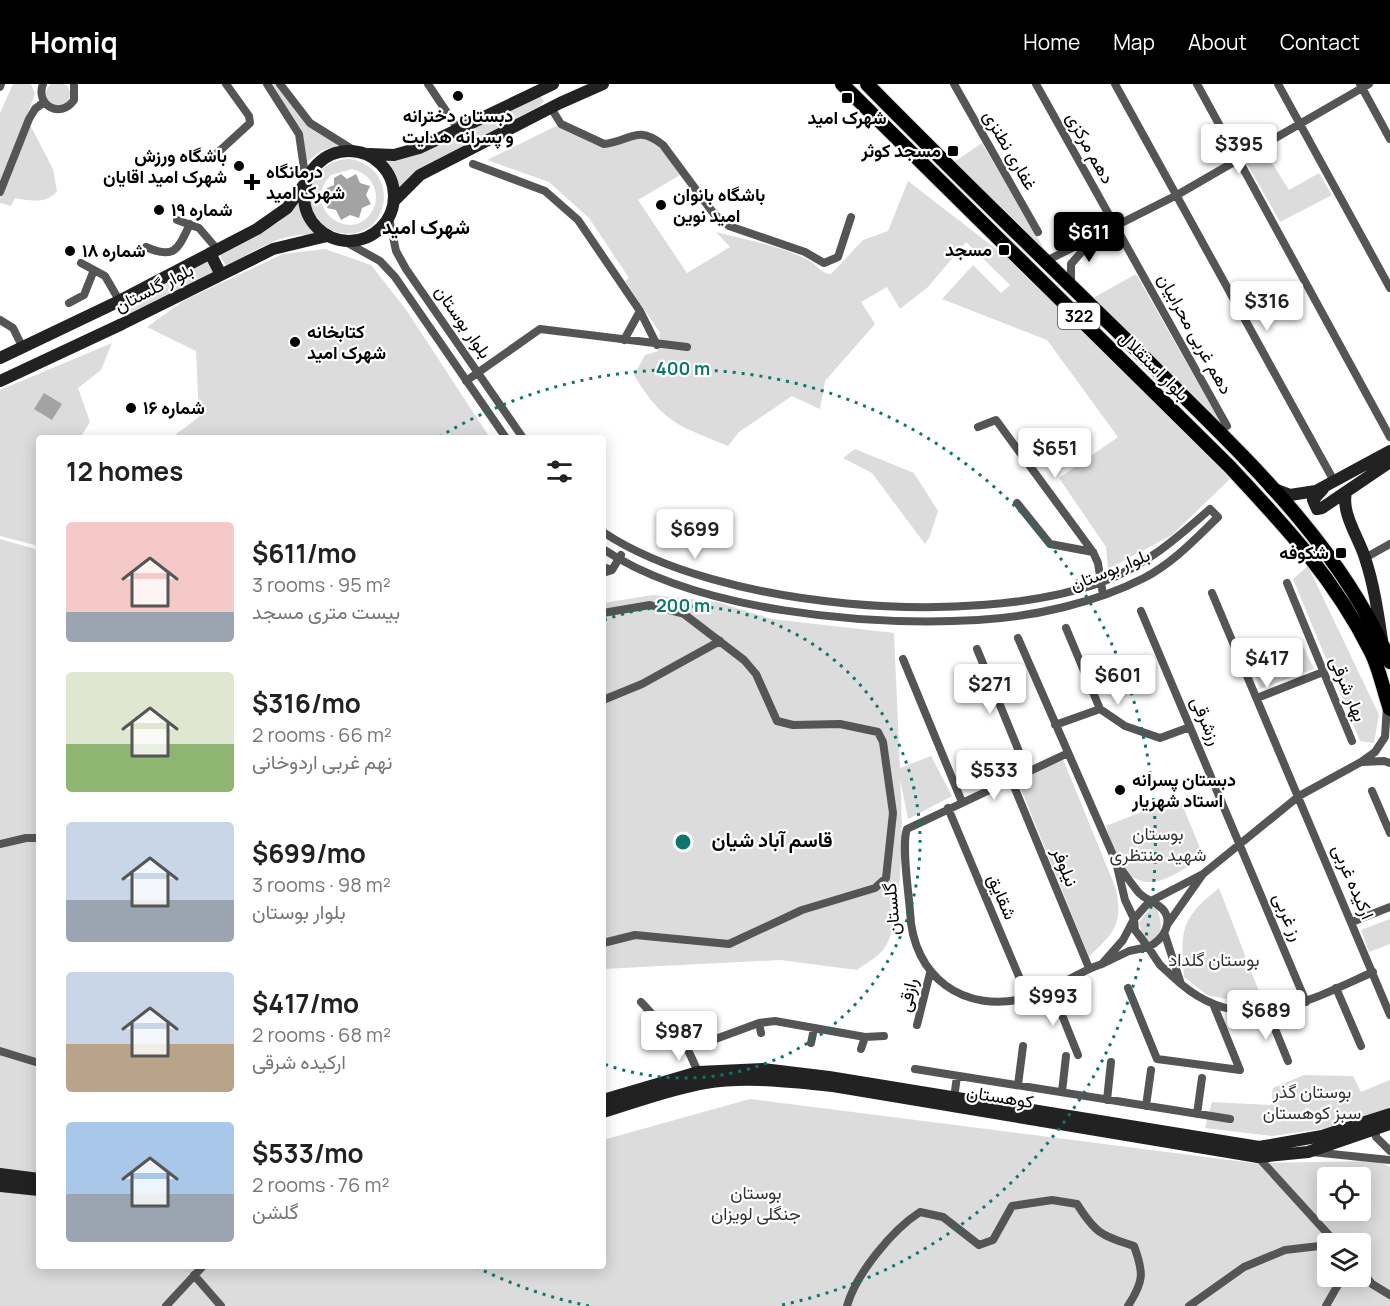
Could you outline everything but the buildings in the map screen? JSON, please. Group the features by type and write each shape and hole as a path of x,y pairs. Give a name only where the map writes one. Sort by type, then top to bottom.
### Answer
{"main road":[{"path":"394,201 420,175 555,105 603,84"},
{"name":"بلوار استقلال","path":"842,84 1230,467 1310,554 1349,612 1373,655 1389,705"},
{"name":"بلوار استقلال","path":"867,84 1223,436 1322,543 1360,600 1390,662"},
{"path":"360,152 379,161 390,175 394,201 389,218 370,237 344,241 327,236 309,217 304,199 306,182 321,160 337,152 360,152 394,155 418,148 549,86 555,105"},
{"name":"بلوار گلستان","path":"0,358 116,302 276,217 287,208 306,182"},
{"name":"بلوار گلستان","path":"0,381 280,246 327,236"},
{"path":"214,251 221,274"},
{"path":"116,302 122,324"},
{"path":"20,347 26,369"},
{"path":"1390,451 1334,482 1315,496 1314,507 1322,508 1390,462"},
{"path":"1270,487 1290,495 1301,495 1334,482"},
{"path":"1346,492 1347,511 1365,558 1377,606 1383,645"},
{"path":"1310,554 1322,543"},
{"name":"کوهستان","path":"606,1099 698,1072 744,1068 783,1070 1259,1147 1322,1136 1390,1114"},
{"name":"کوهستان","path":"606,1111 692,1086 722,1081 768,1080 833,1086 1258,1157 1308,1152 1390,1124"},
{"path":"0,1174 36,1179"},
{"path":"0,1186 36,1190"}],"street":[{"path":"35,84 42,98 51,108 64,109 75,100 75,85"},
{"path":"0,192 28,119 42,98 43,84"},
{"path":"214,156 250,123 249,116 226,84"},
{"path":"267,84 299,134 306,182"},
{"path":"280,84 310,123 360,152"},
{"path":"428,84 458,129"},
{"name":"غفاری نطنزی","path":"954,84 1038,232"},
{"name":"دهم مرکزی","path":"1036,84 1116,228"},
{"path":"1115,84 1334,482"},
{"path":"1197,84 1390,437"},
{"path":"1278,84 1390,288"},
{"path":"1046,261 1178,195 1364,85 1390,139"},
{"path":"555,105 561,124 604,144 639,133 655,138 663,145 714,214 729,226 805,252 824,263 838,257 851,217"},
{"path":"473,164 545,191 578,220 640,311 657,345"},
{"path":"178,218 206,234 214,251"},
{"name":"بلوار بوستان","path":"389,218 396,251 406,269 521,435"},
{"path":"146,247 159,253 172,252 181,244 189,224"},
{"name":"دهم غربی محرابیان","path":"1116,228 1227,426"},
{"path":"1071,285 1071,264 1094,239"},
{"name":"بلوار بوستان","path":"344,241 380,261 395,277 504,435"},
{"path":"81,266 110,281 116,302"},
{"path":"69,303 84,295 92,270"},
{"path":"624,340 640,311"},
{"path":"0,320 13,328 20,347"},
{"path":"466,381 540,329 687,347"},
{"path":"978,427 996,420 1093,552 1098,563 1103,594"},
{"path":"1017,503 1050,544 1093,552"},
{"name":"بلوار بوستان","path":"606,534 625,547 687,572 782,595 866,605 974,606 1017,601 1101,582 1165,549 1210,509 1218,517 1157,571 1103,594 1057,607 978,620 866,619 782,610 682,585 618,559 606,551"},
{"path":"1365,558 1390,544"},
{"path":"608,572 625,547"},
{"path":"1151,558 1157,571"},
{"name":"بهار شرقی","path":"1287,583 1352,741"},
{"name":"ارکیده غربی","path":"1212,593 1390,1015"},
{"path":"782,595 782,610"},
{"path":"782,610 794,597"},
{"path":"606,613 650,605 684,614 744,660 756,674 777,721 793,725 840,724 878,732 883,742 892,813 886,878 875,888 802,910 729,944 635,935 606,942"},
{"path":"974,606 978,620"},
{"name":"رزشرقی","path":"1141,611 1240,844"},
{"path":"1066,628 1100,710 1125,726 1160,738 1190,727"},
{"path":"1018,638 1116,862 1135,930 1160,965 1196,996 1214,1006 1268,1012 1306,1002 1373,972"},
{"path":"606,699 642,684 720,641"},
{"path":"977,649 1027,771"},
{"path":"903,659 962,802"},
{"path":"1257,698 1323,672"},
{"path":"1102,964 1123,940 1134,920 1149,902 1203,874 1299,796 1375,752 1385,736 1389,705"},
{"path":"1055,725 1100,710"},
{"path":"948,808 1068,753"},
{"path":"1361,762 1390,763"},
{"name":"نیلوفر","path":"1011,778 1089,968"},
{"path":"1372,791 1390,833"},
{"name":"گلستان","path":"948,808 907,829 910,927 917,952 930,973 952,990 974,998 999,1002 1028,998 1052,990 1089,968 1129,951 1148,947"},
{"name":"شقایق","path":"948,808 1028,998"},
{"path":"0,844 36,838"},
{"name":"رز غربی","path":"1240,844 1306,1002"},
{"path":"1116,862 1149,902 1159,905 1165,914 1166,930 1181,984"},
{"path":"1148,947 1159,942 1203,874"},
{"path":"1352,922 1390,907"},
{"name":"رازقی","path":"918,1025 930,973"},
{"path":"1128,988 1157,1059 1240,1070 1214,1006"},
{"path":"1336,988 1361,1046"},
{"path":"1052,990 1078,1055"},
{"path":"641,1002 653,1015 658,1032 684,1041 699,1037 710,1041 759,1023 775,1021 865,1037 884,1036"},
{"path":"1268,1012 1288,1061"},
{"path":"759,1023 761,1033"},
{"path":"811,1043 814,1029"},
{"path":"861,1049 865,1037"},
{"path":"684,1041 698,1072"},
{"path":"1018,1085 1023,1046"},
{"path":"0,1051 36,1062"},
{"path":"1062,1092 1066,1056"},
{"path":"1107,1100 1111,1062"},
{"path":"915,1069 1230,1119"},
{"path":"1146,1106 1150,1070"},
{"path":"954,1099 957,1076"},
{"path":"1197,1114 1202,1078"},
{"path":"1376,1128 1376,1137 1390,1151"},
{"path":"1308,1152 1390,1160"},
{"path":"1258,1157 1328,1233"},
{"path":"847,1306 859,1277 907,1221 920,1212 943,1217 979,1245 993,1240 1012,1206 1052,1200 1077,1204 1092,1228 1105,1236 1134,1246 1143,1270 1135,1295 1128,1306"},
{"path":"1189,1306 1244,1267 1285,1250 1317,1246"},
{"path":"166,1306 200,1269"},
{"path":"194,1275 221,1306"},
{"path":"1371,1283 1390,1295"},
{"path":"1326,1306 1337,1287"}],"green space":[{"path":"53,82 63,82 70,89 70,99 63,106 53,106 46,99 46,89"},
{"path":"13,84 31,84 35,94 0,184 0,113"},
{"path":"271,84 276,84 308,126 339,145 321,151 307,162 302,130"},
{"path":"539,94 544,101 540,106 418,170 399,188 393,170 384,159"},
{"path":"29,123 53,169 57,191 43,200 15,198 11,206 0,203 0,199"},
{"path":"556,126 598,146 610,147 643,136 658,144 680,175 638,200 687,273 730,247 716,232 786,250 831,274 863,240 888,231 908,181 1022,269 1232,477 1172,535 1108,569 1106,547 1059,478 1118,437 1047,340 942,299 973,265 1001,293 1010,285 966,242 928,287 900,309 887,287 861,302 875,324 825,381 820,409 792,396 739,432 728,446 684,427 673,421 654,404 634,375 645,355 658,351 660,333 625,281 629,278 589,218 549,182 487,160"},
{"path":"982,143 1045,250 954,162"},
{"path":"1264,150 1289,190 1319,173 1332,195 1280,222 1245,160"},
{"path":"351,159 367,166 378,176 383,190 383,204 379,216 370,227 357,233 340,233 326,227 317,219 311,205 311,185 316,176 330,163","holes":["352,169 363,174 372,182 376,199 371,213 362,222 351,225 331,218 324,209 321,199 323,187 331,175"]},
{"path":"300,198 303,215 322,237 296,235 284,238 226,266 219,254 279,222"},
{"path":"325,249 371,265 407,311 488,435 177,435 199,417 196,351 147,327 185,300 283,254"},
{"path":"208,259 215,272 130,313 126,309 127,304"},
{"path":"1136,274 1223,427 1093,298"},
{"path":"112,343 101,370 78,388 90,422 82,435 36,435 36,545 0,536 0,390"},
{"path":"855,449 914,473 938,511 925,544 872,473 843,458"},
{"name":"بوستان جنگلی لویزان","path":"0,539 36,549 36,1269 606,1269 606,1139 750,1099 1253,1163 1378,1161 1390,1167 1390,1306 0,1306"},
{"path":"1308,566 1379,715 1374,743 1360,741 1293,579"},
{"path":"653,595 717,602 772,619 894,633 900,768 931,756 952,796 908,819 900,779 902,817 895,918 890,937 883,950 874,958 857,970 780,960 606,969 606,603"},
{"path":"1304,648 1314,669 1260,689 1252,667"},
{"path":"1063,759 1116,889 1118,902 1117,920 1114,927 1105,941 1089,957 1017,779"},
{"name":"بوستان شهید منتظری","path":"1179,797 1203,855 1172,876 1149,882 1138,880 1128,874 1119,862 1106,826"},
{"name":"بوستان گلداد","path":"1219,888 1265,1007 1207,995 1184,977 1182,947 1186,926 1197,908"},
{"path":"1151,907 1157,909 1161,927 1158,935 1151,942 1141,931 1139,922"},
{"path":"1390,919 1390,944 1369,952 1361,930"},
{"name":"بوستان گذر سبز کوهستان","path":"1304,1075 1353,1076 1361,1092 1390,1080 1390,1107 1336,1127 1272,1136 1205,1128 1212,1102 1271,1105 1273,1088"}],"shaded area":[{"path":"341,174 347,179 356,174 360,183 370,186 366,195 371,204 362,208 359,218 350,215 341,220 336,210 327,208 330,198 325,189 334,185 334,178"},
{"path":"44,393 62,404 52,420 34,409"}],"place":[{"name":"دبستان دخترانه و پسرانه هدایت","path":"458,96"},
{"name":"شهرک امید","path":"847,98"},
{"name":"مسجد کوثر","path":"953,151"},
{"name":"باشگاه ورزش شهرک امید اقایان","path":"239,166"},
{"name":"درمانگاه شهرک امید","path":"252,182"},
{"name":"باشگاه بانوان امید نوین","path":"661,205"},
{"name":"شماره ۱۹","path":"159,210"},
{"name":"مسجد","path":"1004,250"},
{"name":"شماره ۱۸","path":"70,251"},
{"name":"کتابخانه شهرک امید","path":"295,342"},
{"name":"شماره ۱۶","path":"131,408"},
{"name":"شکوفه","path":"1341,553"},
{"name":"دبستان پسرانه استاد شهريار","path":"1120,790"}],"district":[{"name":"شهرک امید","path":"426,227"},
{"name":"قاسم آباد شیان","path":"772,840"}]}
